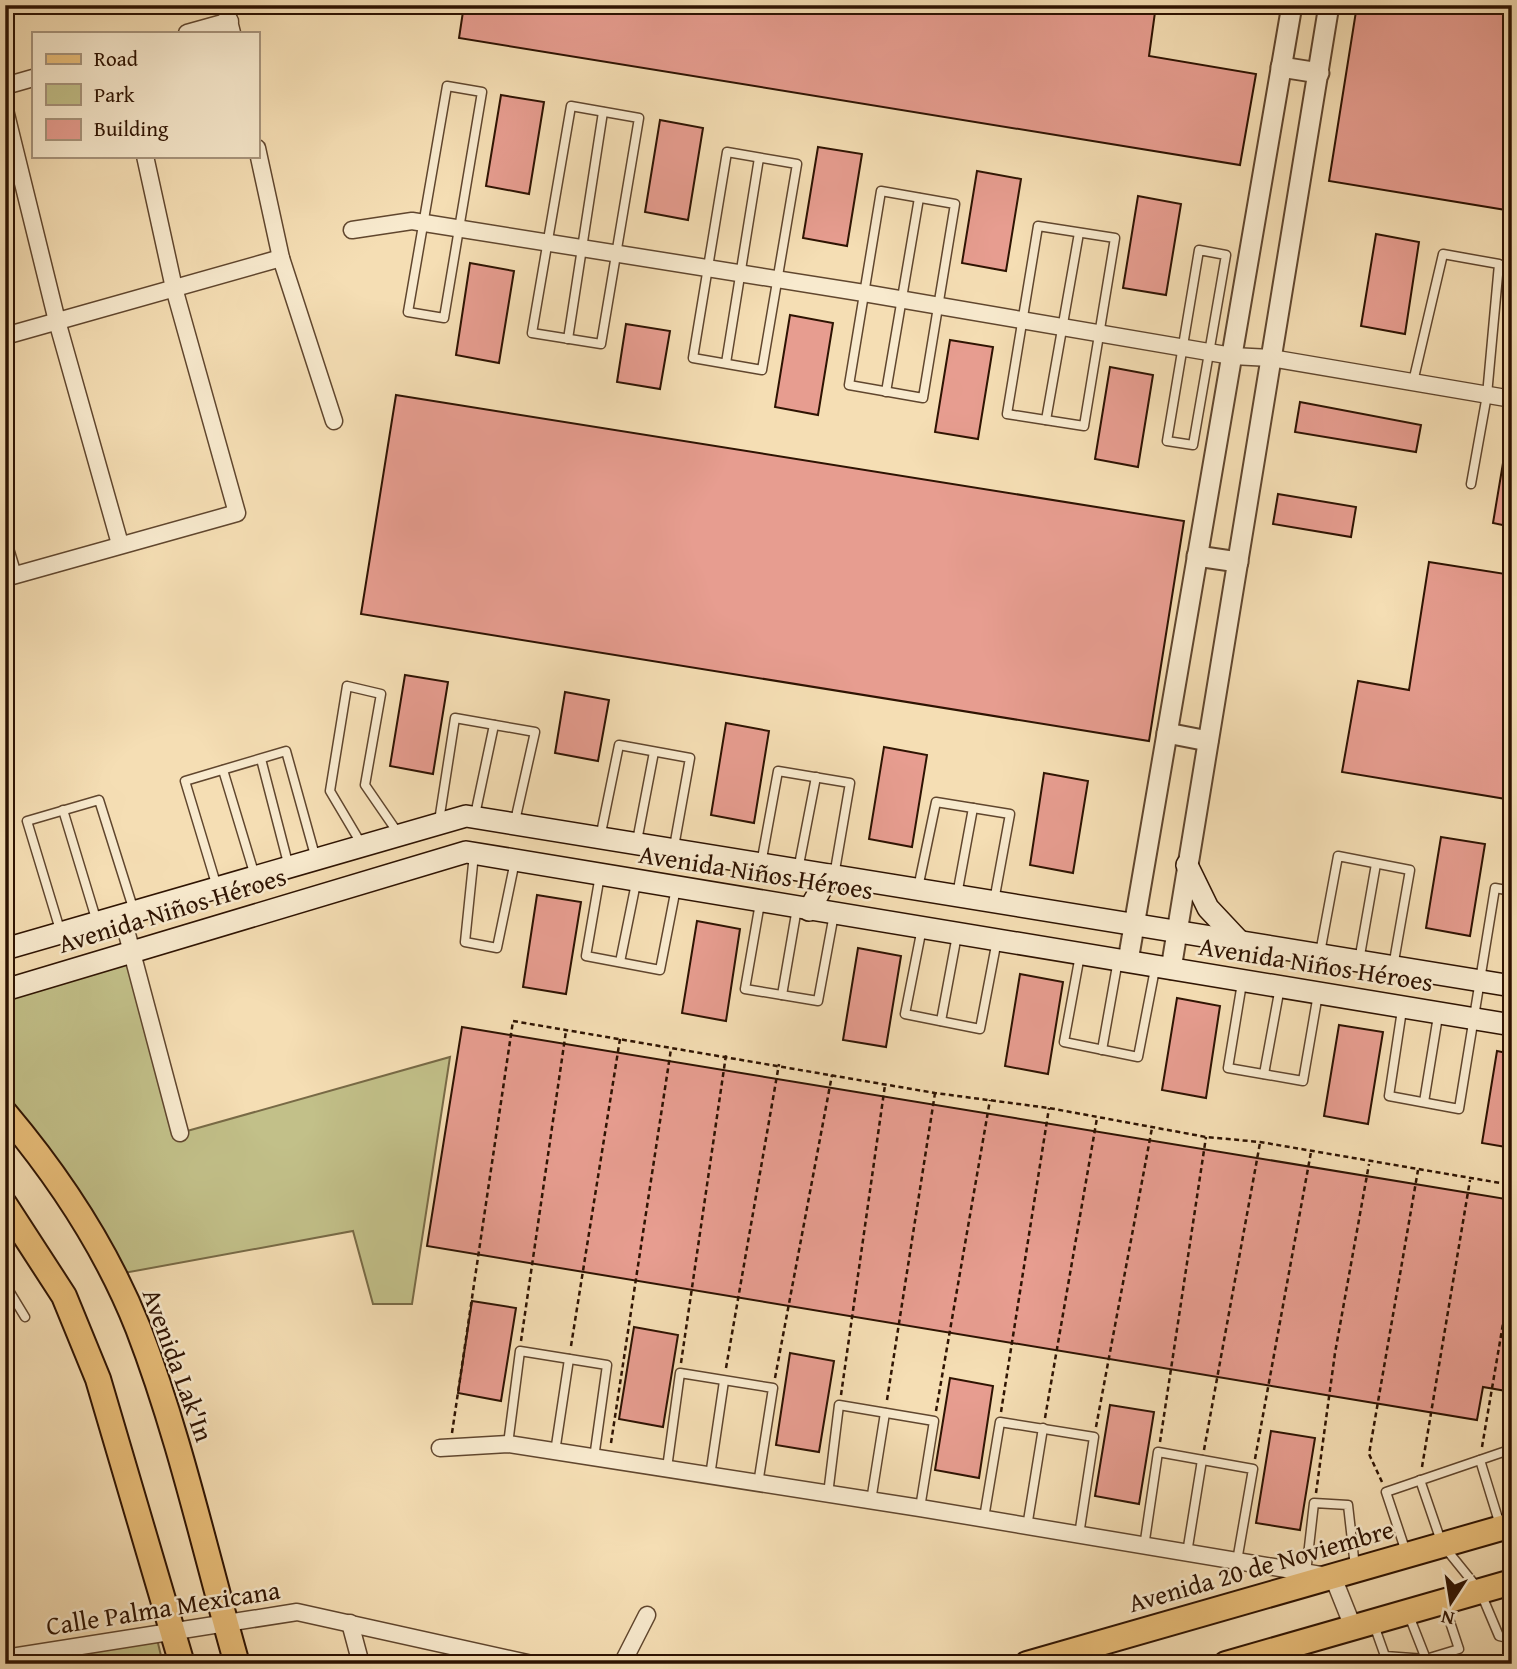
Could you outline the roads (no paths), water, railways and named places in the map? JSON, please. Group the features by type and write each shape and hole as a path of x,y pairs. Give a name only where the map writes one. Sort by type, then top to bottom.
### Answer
{"main road":[{"name":"Avenida Niños Héroes","path":"5,949 470,817 1512,986"},
{"path":"470,817 470,853"},
{"name":"Avenida Niños Héroes","path":"5,990 470,853 1512,1025"},
{"path":"1188,865 1208,908 1239,941"},
{"path":"803,909 831,875"},
{"name":"Avenida Lak'In","path":"5,1113 48,1163 101,1251 137,1326 162,1394 237,1664"},
{"path":"9,1220 64,1296 98,1379 182,1664"},
{"name":"Avenida 20 de Noviembre","path":"1027,1664 1506,1526"},
{"path":"1226,1664 1512,1582"}],"street":[{"path":"1123,961 1134,924 1292,5"},
{"path":"1163,967 1177,931 1329,5"},
{"path":"190,32 229,20"},
{"path":"1282,66 1319,73"},
{"path":"5,86 32,78"},
{"path":"5,110 57,321 120,544"},
{"path":"5,550 9,576 237,513 174,288 145,158"},
{"path":"259,158 281,258 334,421"},
{"path":"352,230 412,221 864,293 1231,356 1271,358 1512,399"},
{"path":"5,336 281,258"},
{"path":"1197,556 1238,562"},
{"path":"1167,733 1208,741"},
{"path":"128,913 131,951 180,1133"},
{"path":"445,1448 508,1444 984,1518 1306,1573 1344,1574 1363,1624"},
{"name":"Calle Palma Mexicana","path":"7,1660 297,1612 483,1658 532,1664"},
{"path":"622,1664 647,1615"},
{"path":"350,1623 362,1664"}],"lane":[{"path":"447,86 482,92 444,318 408,312 424,223 447,86"},
{"path":"570,106 603,112 639,118 601,344 532,332 570,106"},
{"path":"568,338 603,112"},
{"path":"727,152 759,158 797,164 762,370 693,358 727,152"},
{"path":"726,363 759,158"},
{"path":"881,191 955,204 923,398 849,386 864,293 881,191"},
{"path":"886,391 919,198"},
{"path":"1038,226 1079,233 1115,238 1084,426 1007,414 1038,226"},
{"path":"1045,420 1079,233"},
{"path":"1199,250 1226,255 1193,445 1167,441 1183,347 1199,250"},
{"path":"1413,382 1443,254 1499,264 1487,395 1471,484"},
{"path":"363,846 330,790 347,686 381,694 365,785 400,835"},
{"path":"438,824 455,718 535,732 515,824"},
{"path":"470,817 494,725"},
{"path":"600,838 619,745 690,758 674,850"},
{"path":"217,887 185,781 286,751 316,859"},
{"path":"637,844 654,752"},
{"path":"261,759 289,867"},
{"path":"223,770 255,876"},
{"path":"761,864 778,771 850,783 831,875"},
{"path":"797,870 816,777"},
{"path":"61,933 27,821 62,810 99,800 128,913"},
{"path":"918,889 936,802 1010,814 994,901"},
{"path":"957,895 973,808"},
{"path":"62,810 97,922"},
{"path":"470,853 465,942 497,948 516,861"},
{"path":"1320,955 1338,856 1410,870 1393,967"},
{"path":"1359,961 1376,863"},
{"path":"600,875 586,956 660,970 676,888"},
{"path":"620,962 637,881"},
{"path":"1402,1007 1389,1096 1459,1109 1495,888 1512,891"},
{"path":"761,902 745,989 818,1001 834,914"},
{"path":"782,995 803,909"},
{"path":"922,928 905,1014 980,1029 997,940"},
{"path":"941,1021 958,934"},
{"path":"1080,954 1065,1042 1138,1057 1163,967"},
{"path":"1102,1050 1123,961"},
{"path":"1242,980 1228,1068 1303,1081 1318,993"},
{"path":"1264,1074 1280,986"},
{"path":"1424,1102 1438,1013"},
{"path":"5,1284 25,1317"},
{"path":"508,1444 520,1351 607,1365 602,1459"},
{"path":"555,1452 569,1359"},
{"path":"666,1470 680,1373 773,1388 758,1484"},
{"path":"710,1476 724,1381"},
{"path":"828,1494 839,1405 934,1421 920,1508"},
{"path":"871,1501 885,1413"},
{"path":"984,1518 1000,1422 1094,1437 1079,1535"},
{"path":"1027,1527 1043,1429"},
{"path":"1407,1555 1386,1492 1512,1449"},
{"path":"1144,1546 1158,1452 1253,1469 1237,1561"},
{"path":"1187,1553 1202,1460"},
{"path":"1480,1460 1506,1526"},
{"path":"1420,1480 1443,1544 1480,1591 1499,1636 1512,1639"},
{"path":"1306,1573 1314,1503 1348,1505 1344,1574"},
{"path":"1363,1624 1385,1656 1426,1660 1459,1649 1443,1602"},
{"path":"1407,1612 1426,1660"}]}
